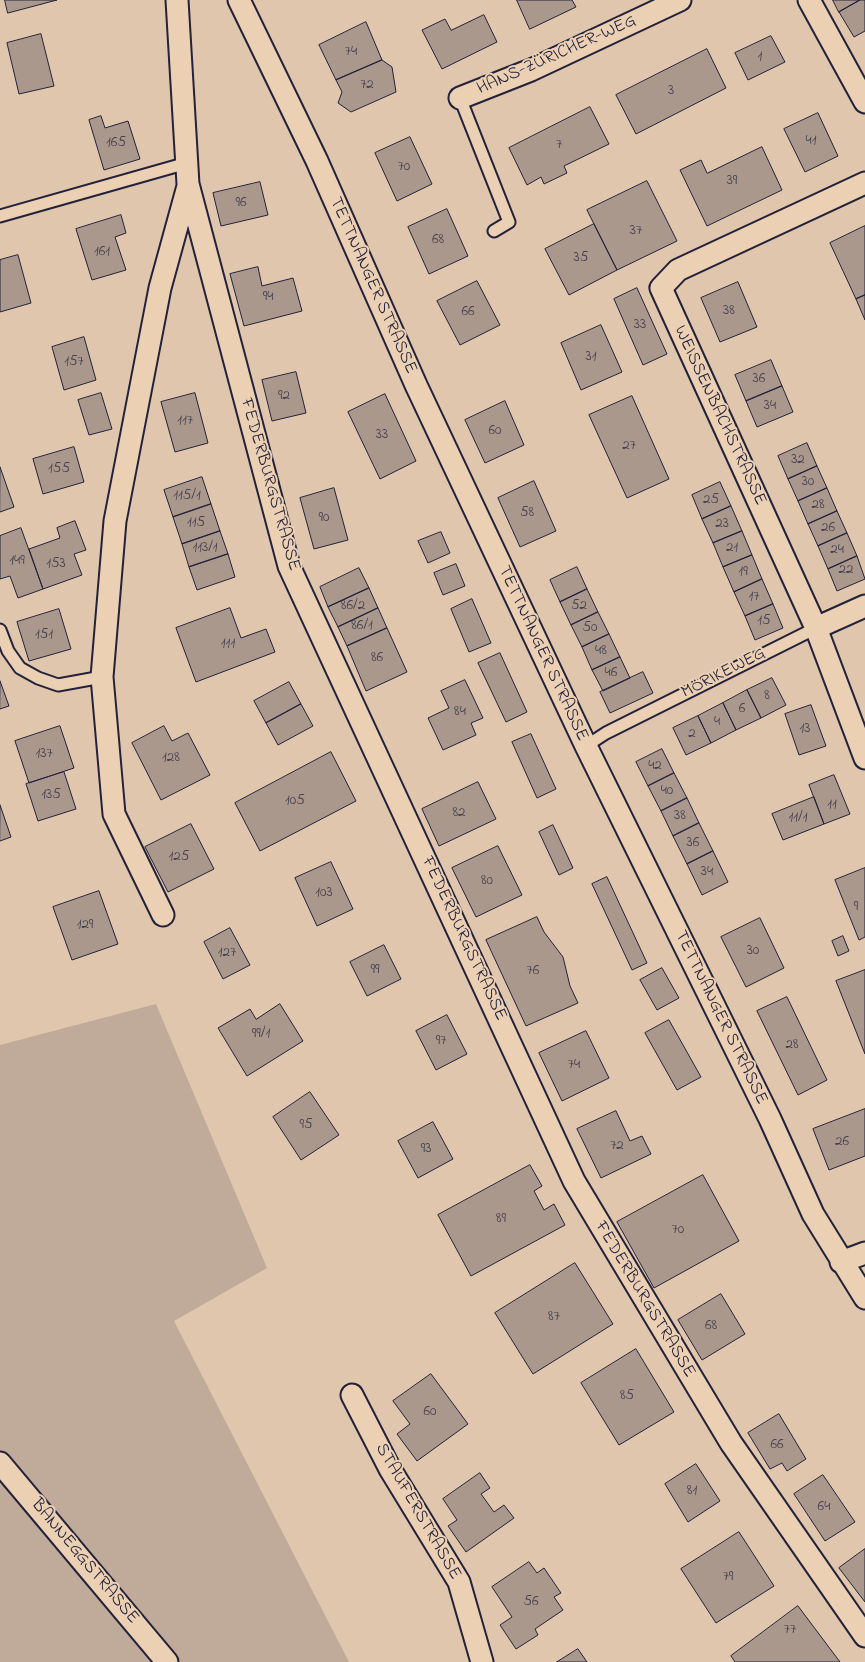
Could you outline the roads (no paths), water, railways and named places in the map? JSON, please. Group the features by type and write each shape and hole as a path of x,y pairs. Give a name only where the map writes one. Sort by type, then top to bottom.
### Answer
{"street":[{"name":"FEDERBURGSTRASSE","path":"177,0 188,173 289,566 574,1181 731,1444 865,1636"},
{"name":"TETTNANGER STRASSE","path":"239,0 316,161 416,386 586,746 770,1119 813,1214 865,1298"},
{"name":"HANS-ZÜRICHER-WEG","path":"460,98 531,70 680,0"},
{"path":"809,0 865,102"},
{"name":"FEDERBURGSTRASSE","path":"163,915 114,814 102,677 116,521 160,288 188,173"},
{"name":"WEISSENBACHSTRASSE","path":"865,183 678,270 660,288 816,628 865,758"},
{"name":"MÖRIKEWEG","path":"816,628 865,606"},
{"path":"841,1262 865,1254"},
{"name":"STAUFERSTRASSE","path":"352,1395 390,1469 459,1582 482,1662"},
{"name":"BANNEGGSTRASSE","path":"0,1463 167,1662"}],"lane":[{"path":"460,98 509,222 494,231"},
{"path":"0,216 188,173"},
{"name":"MÖRIKEWEG","path":"586,746 606,733 816,628"},
{"path":"0,630 8,651 20,668 38,678 58,685 102,677"}]}
